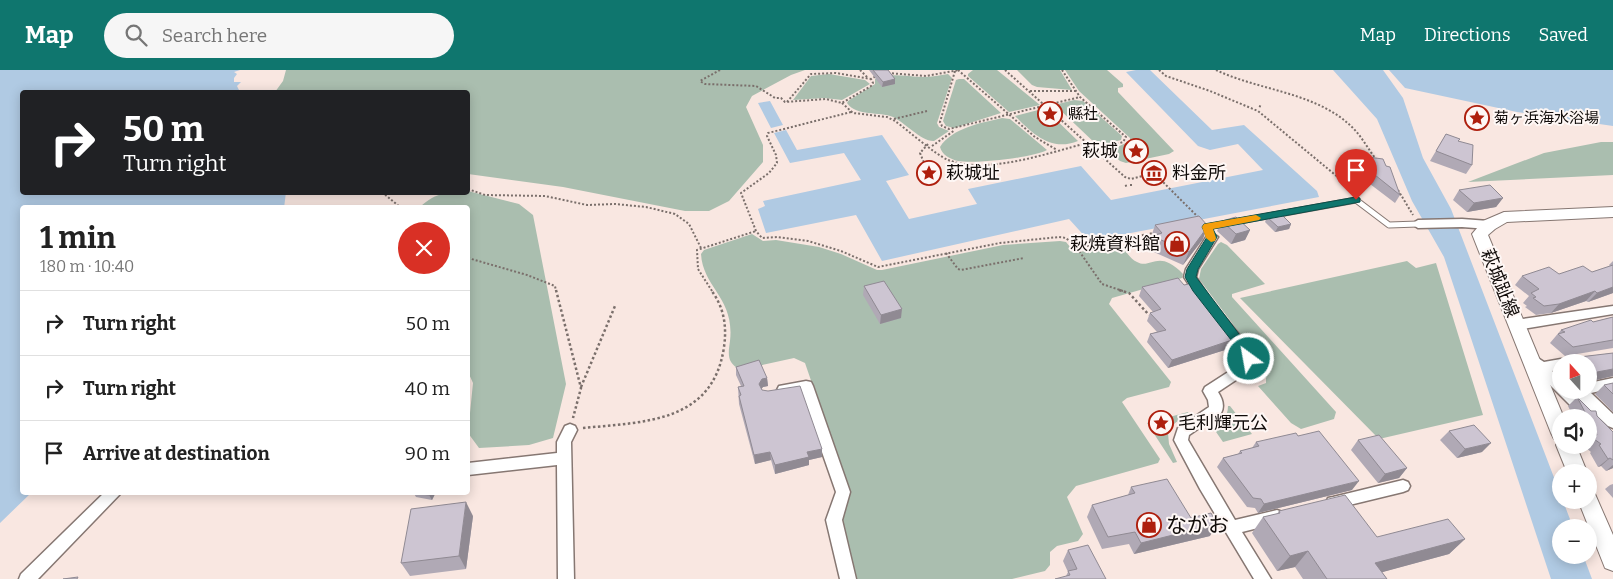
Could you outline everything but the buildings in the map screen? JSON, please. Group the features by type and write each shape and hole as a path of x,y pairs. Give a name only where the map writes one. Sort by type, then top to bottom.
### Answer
{"main road":[{"name":"萩城趾線","path":"1557,409 1550,366 1516,325 1480,234 1489,225 1504,218 1613,212"},
{"path":"1592,509 1613,561"}],"street":[{"path":"1417,224 1462,223 1489,225"},
{"path":"1210,232 1190,277 1196,288 1247,353 1249,359 1247,366 1216,384 1210,391 1216,399 1216,409 1183,432 1181,440 1205,485 1233,527 1263,579"},
{"path":"1516,325 1613,310"},
{"path":"1598,386 1613,383"},
{"path":"768,393 806,386 843,492 834,520 848,579"},
{"path":"1572,399 1613,438"},
{"path":"1589,399 1610,417"},
{"path":"566,579 564,442 570,430"},
{"path":"470,469 564,458"},
{"path":"1318,507 1403,486"},
{"path":"27,579 111,495"},
{"path":"1233,527 1290,514"}],"lane":[{"path":"1202,221 1210,232 1356,200 1390,225 1417,224"}],"path":[{"path":"720,70 700,81 704,84 756,86 775,98 781,98 787,102 826,99 842,103 851,112"},
{"path":"842,103 873,83 860,70"},
{"path":"884,70 886,73 926,76 957,70"},
{"path":"957,70 1035,137 1057,150"},
{"path":"955,130 942,126 940,122 957,70"},
{"path":"1005,70 1047,105 1095,151 1125,176 1131,178 1154,173 1202,221"},
{"path":"1062,70 1080,97 1126,137 1123,142 1095,151"},
{"path":"1158,70 1166,76 1210,91 1258,111 1345,183 1356,200"},
{"path":"1216,70 1242,83 1306,100 1327,109 1352,128 1377,162"},
{"path":"787,102 811,74 836,73 870,79 880,75"},
{"path":"1030,91 1039,89 1065,92 1076,91"},
{"path":"931,147 955,130 969,124 1080,97"},
{"path":"1087,143 1010,161 954,163 892,120 851,112 768,133 767,136 778,160 777,164 772,171 747,185 741,193 756,231 762,238 776,237 808,241 841,250 878,267 1000,243 1059,237 1066,238 1076,248 1102,284 1129,293 1150,315"},
{"path":"892,120 927,112"},
{"path":"928,144 920,153 932,182"},
{"path":"1396,187 1417,224"},
{"path":"470,190 485,195 545,196 587,205 615,204 646,207 675,214 685,219 689,224 701,248"},
{"path":"386,195 397,205"},
{"path":"615,306 581,388 570,430 654,418 688,408 698,401 711,384 724,352 723,315 714,293 698,268 697,250 756,231"},
{"path":"1076,248 1159,232"},
{"path":"946,253 958,269 962,270 1024,258"},
{"path":"470,259 527,275 554,286 581,388"}],"green space":[{"path":"286,70 805,70 791,75 752,96 746,107 763,145 763,162 729,201 709,211 685,211 563,187 470,174 470,90 276,90 283,81"},
{"path":"973,70 997,70 1040,105 1009,112 968,76"},
{"path":"1017,70 1060,70 1072,90 1037,87 1032,85"},
{"path":"1065,70 1107,70 1123,84 1123,87 1118,88 1118,92 1174,151 1169,154 1126,163 1120,161 1109,151 1130,141 1130,138 1079,91"},
{"path":"829,74 865,80 870,84 842,100 824,98 793,100 811,76"},
{"path":"948,74 952,78 937,123 939,127 949,131 934,141 924,138 893,117 862,112 847,103 875,84 875,79 881,77 893,75 926,77"},
{"path":"964,79 1001,113 954,128 946,126 943,121 956,80"},
{"path":"1074,100 1083,101 1122,136 1121,140 1098,146 1057,107 1058,104"},
{"path":"1042,109 1046,110 1078,141 1068,144 1051,143 1036,135 1015,116"},
{"path":"1002,118 1010,119 1047,150 1017,158 966,162 949,158 941,150 940,147 945,141 959,131 976,124"},
{"path":"1601,142 1613,142 1613,175 1468,182 1544,153"},
{"path":"470,192 519,204 533,215 566,384 553,438 529,445 479,448 470,436 473,383 470,376 470,205 423,205 437,196 470,195"},
{"path":"752,234 763,241 776,240 819,247 841,254 877,270 1003,245 1060,241 1066,242 1075,253 1116,244 1131,258 1142,264 1156,261 1167,262 1183,274 1182,278 1112,298 1109,304 1171,382 1169,387 1127,398 1122,402 1160,459 1158,463 1076,486 1067,497 1083,534 1078,541 1057,546 1050,552 1050,565 1045,571 1012,579 856,579 842,522 850,494 805,363 794,358 740,370 729,358 730,326 728,314 707,276 701,254 704,250"},
{"path":"1221,242 1227,245 1265,284 1232,294 1232,297 1336,412 1334,419 1301,429 1291,423 1258,386 1266,383 1266,378 1257,369 1256,355 1199,279 1201,269"},
{"path":"1407,261 1416,268 1436,263 1483,415 1379,439 1240,298"},
{"path":"1228,406 1230,406 1252,434 1223,442 1214,429 1222,422"},
{"path":"1188,412 1189,414 1175,423 1168,433 1169,444 1177,462 1173,463 1147,423"}],"water":[{"path":"0,70 240,70 234,72 237,74 234,82 241,82 237,86 239,90 20,90 20,195 286,195 284,205 20,205 20,495 29,495 0,523"},
{"path":"1150,70 1212,130 1244,125 1317,191 1319,197 1089,241 1069,219 882,261 856,215 766,233 758,209 765,206 763,201 861,180 844,153 790,163 774,133 786,130 797,150 882,135 909,175 886,181 909,219 977,204 968,189 1081,166 1111,200 1263,170 1238,144 1210,150 1198,146 1126,72"},
{"path":"1333,70 1383,70 1403,98 1423,158 1451,209 1552,472 1552,509 1566,509 1570,519 1552,519 1552,564 1586,564 1592,579 1551,579 1444,257 1412,201 1377,119"},
{"path":"1389,70 1613,70 1613,126 1517,112 1405,88"},
{"path":"770,101 783,125 771,128 758,103"}],"slow traffic":[{"path":"1211,238 1207,227 1256,218"}],"place":[{"name":"縣社","path":"1050,114"},
{"name":"菊ヶ浜海水浴場","path":"1477,118"},
{"name":"萩城","path":"1136,151"},
{"name":"萩城址","path":"929,173"},
{"name":"料金所","path":"1154,173"},
{"name":"萩焼資料館","path":"1177,244"},
{"name":"毛利輝元公","path":"1161,423"},
{"name":"ながお","path":"1149,525"}],"route":[{"path":"1249,359 1247,353 1196,288 1190,277 1192,269 1212,237 1207,227 1356,200"}]}
